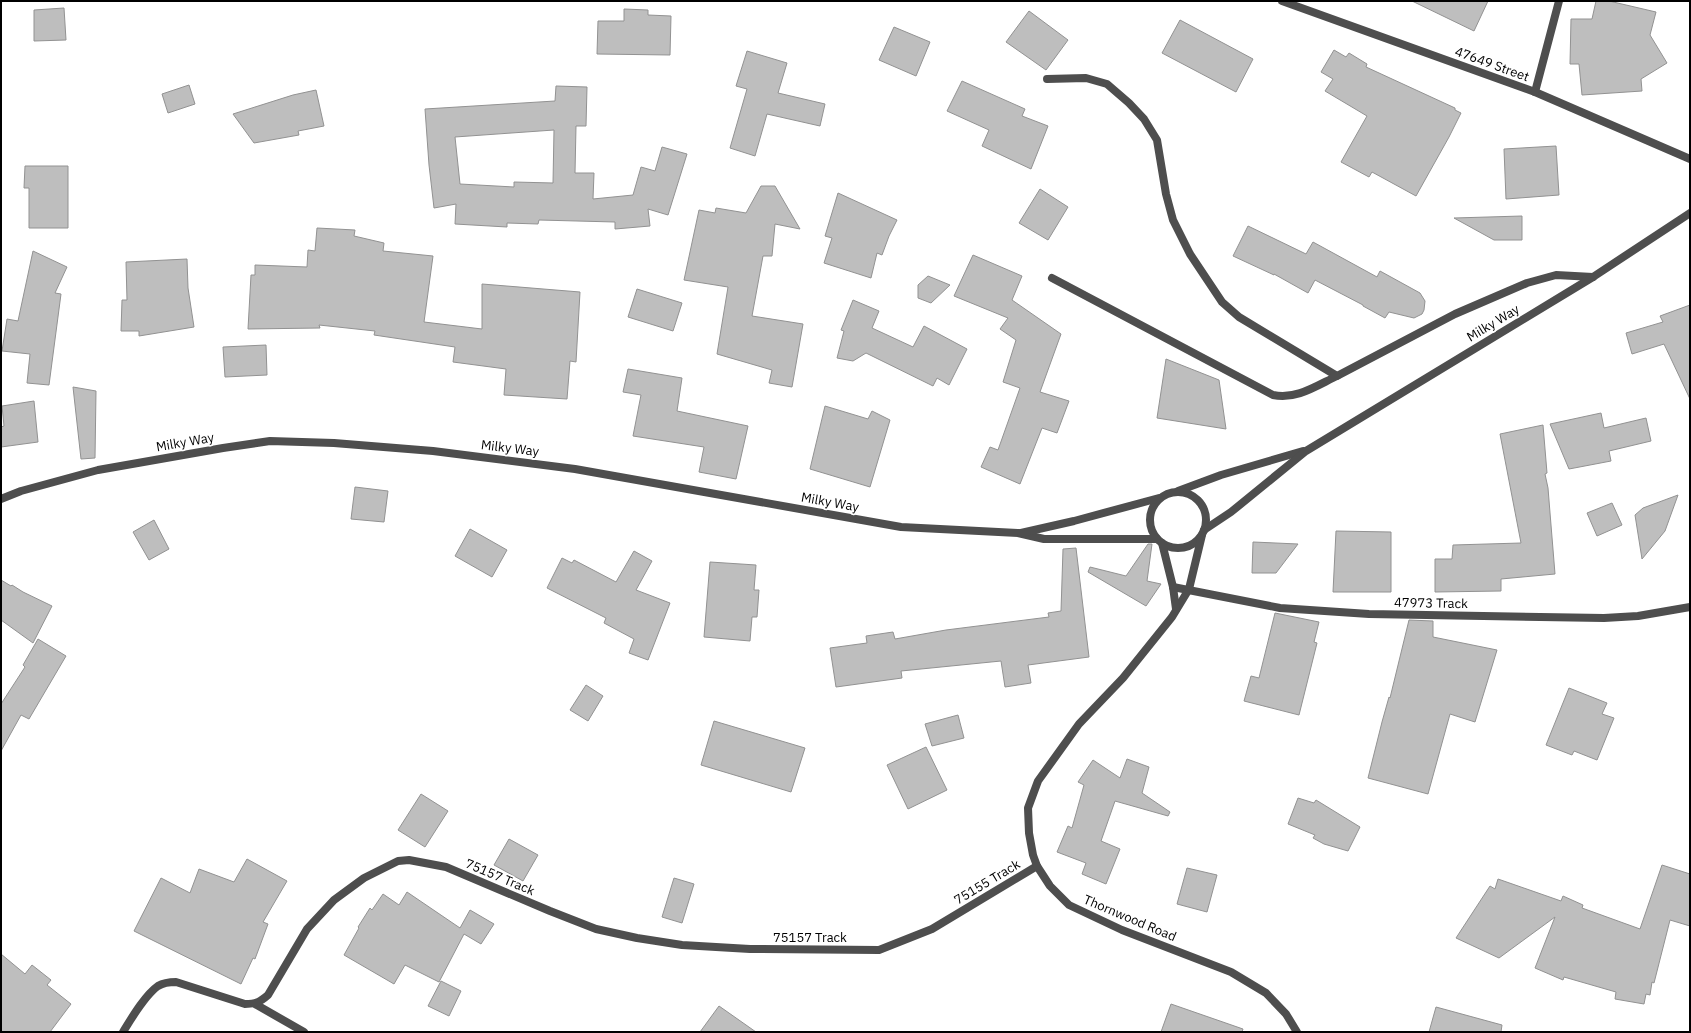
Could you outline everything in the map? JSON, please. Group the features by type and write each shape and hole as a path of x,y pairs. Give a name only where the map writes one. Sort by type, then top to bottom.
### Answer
{"street":[{"name":"47649 Street","path":"1282,1 1535,92 1690,159"},
{"path":"1535,92 1559,1"},
{"path":"1048,79 1086,78 1107,84 1129,103 1144,119 1156,140 1166,194 1173,220 1190,254 1222,302 1239,317 1337,376"},
{"name":"Milky Way","path":"1203,532 1231,512 1306,450 1593,277 1690,213"},
{"path":"1052,278 1273,396 1284,397 1294,396 1337,376 1456,314 1527,283 1556,274 1593,277"},
{"name":"Milky Way","path":"1,498 98,470 222,448 270,441 334,443 433,451 575,469 901,527 1018,533 1044,539 1159,541"},
{"name":"Milky Way","path":"1178,491 1221,475 1306,450"},
{"path":"1159,541 1172,547 1184,547 1194,543 1203,532 1206,519 1204,508 1198,499 1188,493 1178,491 1168,493 1159,498 1152,507 1150,518 1151,530 1159,541 1173,587 1176,609"},
{"name":"Milky Way","path":"1018,533 1074,521 1159,498"},
{"name":"Thornwood Road","path":"1203,532 1189,589 1172,617 1123,678 1079,724 1038,781 1028,808 1029,833 1033,855 1037,866 1050,886 1069,905 1122,930 1231,972 1266,993 1286,1014 1297,1032"},
{"name":"47973 Track","path":"1173,587 1280,608 1369,614 1604,618 1638,616 1690,607"},
{"name":"75157 Track","path":"255,1004 268,995 307,929 334,900 364,878 398,862 409,860 446,867 550,911 596,928 637,938 682,945 750,949 879,950 932,929 949,919"},
{"name":"75155 Track","path":"949,919 1037,866"},
{"path":"123,1032 143,1003 157,987 166,983 176,982 246,1004 255,1004 304,1032"}],"building":[{"path":"1412,1 1488,1 1474,31"},
{"path":"1596,1 1609,1 1656,12 1650,35 1667,63 1641,79 1642,91 1582,95 1579,64 1570,64 1571,19 1592,19"},
{"path":"64,8 66,40 34,41 34,10"},
{"path":"624,9 648,10 648,15 671,16 670,55 597,54 598,21 624,21"},
{"path":"1029,11 1068,40 1046,70 1006,42"},
{"path":"1180,20 1253,59 1236,92 1162,53"},
{"path":"894,27 930,42 916,76 879,60"},
{"path":"1334,50 1346,57 1349,53 1367,64 1366,67 1455,108 1455,110 1461,113 1416,196 1372,172 1369,177 1341,162 1367,116 1325,91 1333,79 1321,72"},
{"path":"747,51 787,63 778,93 825,104 820,126 767,114 755,156 730,148 747,89 736,86"},
{"path":"962,81 1025,109 1022,116 1048,126 1031,169 982,146 989,130 947,111"},
{"path":"189,85 195,104 168,113 162,94"},
{"path":"556,86 587,87 586,126 576,126 575,173 594,173 593,199 633,195 641,167 655,171 662,147 687,154 668,215 648,209 650,226 615,229 615,222 539,220 538,224 507,223 507,227 455,224 456,204 434,208 425,109 555,101","holes":["554,130 553,183 514,182 514,187 460,184 455,137"]},
{"path":"316,90 324,126 298,131 299,135 254,143 233,114 293,95"},
{"path":"1556,146 1559,195 1506,199 1504,149"},
{"path":"25,166 68,166 68,228 29,228 29,188 24,188"},
{"path":"761,186 775,186 800,229 775,224 772,256 763,256 752,316 803,324 792,387 769,383 772,370 717,354 728,287 684,280 699,210 715,213 716,208 746,213"},
{"path":"1040,189 1068,207 1048,240 1019,223"},
{"path":"838,193 897,220 882,255 877,253 871,278 824,263 832,238 825,236"},
{"path":"1522,216 1522,240 1494,240 1454,218"},
{"path":"1248,226 1306,254 1313,242 1377,277 1380,271 1420,293 1425,301 1424,310 1422,314 1414,318 1389,312 1385,318 1315,280 1308,293 1274,274 1233,256"},
{"path":"317,228 355,230 354,236 384,243 383,251 433,256 424,322 482,329 482,284 580,292 576,362 570,361 567,399 504,395 506,369 453,362 455,347 374,335 375,331 319,325 320,328 248,329 251,275 255,275 255,265 307,267 308,250 315,251"},
{"path":"33,251 67,267 55,293 61,294 49,385 27,383 30,354 2,351 7,319 18,321"},
{"path":"973,255 1022,276 1012,300 1061,334 1040,392 1069,401 1057,433 1042,428 1020,484 981,467 990,447 998,450 1020,388 1003,382 1016,340 1000,329 1008,318 954,296"},
{"path":"187,259 188,288 194,327 139,336 139,331 121,331 122,300 127,300 126,262"},
{"path":"928,276 950,285 931,303 918,298 918,285"},
{"path":"637,289 682,303 673,331 628,317"},
{"path":"853,300 879,311 872,328 913,347 924,326 967,349 949,385 937,378 933,386 866,353 853,361 837,358 844,331 841,330"},
{"path":"1690,305 1690,399 1664,344 1632,354 1626,333 1663,322 1660,316"},
{"path":"266,345 267,375 225,377 223,347"},
{"path":"1166,359 1219,380 1226,429 1157,418"},
{"path":"628,369 682,378 677,411 748,426 736,479 699,472 704,447 633,436 641,395 623,392"},
{"path":"73,387 96,391 95,458 81,459"},
{"path":"34,401 38,442 1,447 1,427 4,426 2,406"},
{"path":"825,406 868,419 872,411 890,420 870,487 810,469"},
{"path":"1601,413 1604,428 1646,418 1651,441 1609,451 1611,461 1569,469 1550,424"},
{"path":"1543,425 1547,473 1545,474 1548,488 1555,574 1501,579 1501,591 1435,592 1435,559 1452,559 1453,545 1521,543 1500,434"},
{"path":"355,487 388,491 384,522 351,519"},
{"path":"1678,495 1665,531 1642,559 1635,515 1643,508"},
{"path":"1612,503 1622,525 1597,536 1587,513"},
{"path":"154,520 169,549 149,560 133,532"},
{"path":"470,529 507,550 492,577 455,556"},
{"path":"1336,531 1391,532 1391,592 1333,592"},
{"path":"1253,542 1298,544 1276,573 1252,573"},
{"path":"1148,544 1152,544 1147,581 1161,584 1146,606 1088,572 1090,567 1126,576"},
{"path":"1076,548 1089,657 1028,665 1031,683 1005,687 1001,661 901,671 902,678 836,687 830,648 867,643 866,636 893,632 895,639 946,630 1049,617 1048,613 1061,611 1063,549"},
{"path":"634,551 652,561 636,590 670,603 648,660 629,653 634,639 604,623 606,618 547,588 562,558 572,563 574,560 616,582"},
{"path":"710,562 756,565 754,590 759,590 757,617 752,617 750,641 704,637"},
{"path":"1,580 52,606 33,643 1,620"},
{"path":"1275,613 1319,622 1314,642 1317,643 1299,715 1244,701 1251,676 1259,678"},
{"path":"1409,620 1433,621 1433,637 1497,650 1475,722 1450,714 1428,794 1368,778 1389,697 1390,698"},
{"path":"38,639 66,656 29,719 21,715 1,751 1,704 25,667 23,665"},
{"path":"586,685 603,696 588,721 570,710"},
{"path":"1569,688 1607,703 1602,714 1614,718 1597,760 1574,751 1572,755 1546,745"},
{"path":"958,715 964,738 932,746 925,724"},
{"path":"714,721 805,748 791,792 701,765"},
{"path":"926,747 947,790 908,809 887,765"},
{"path":"1127,759 1149,767 1142,793 1170,812 1168,816 1115,801 1101,841 1120,849 1106,884 1082,874 1086,863 1057,852 1068,826 1072,828 1084,785 1078,782 1093,760 1120,778"},
{"path":"421,794 448,811 425,847 398,830"},
{"path":"1298,798 1314,803 1316,800 1360,827 1348,851 1324,844 1313,838 1315,835 1288,824"},
{"path":"509,839 538,855 523,881 494,865"},
{"path":"247,859 287,881 263,922 268,924 255,959 253,958 241,984 134,931 161,878 190,893 199,869 234,882"},
{"path":"1662,865 1690,874 1690,926 1670,920 1654,983 1652,982 1650,995 1646,994 1644,1004 1615,999 1616,992 1564,977 1563,980 1535,968 1555,917 1499,958 1456,938 1490,886 1495,889 1498,879 1561,901 1563,896 1583,905 1582,908 1640,929"},
{"path":"1187,868 1217,875 1207,912 1177,904"},
{"path":"674,878 694,884 682,923 662,917"},
{"path":"407,892 460,928 470,910 494,924 481,944 464,934 439,982 405,965 394,984 344,955 359,928 358,927 370,908 372,910 383,894 399,905"},
{"path":"1,954 25,974 32,965 51,980 47,985 71,1004 50,1032 1,1032"},
{"path":"441,981 461,991 449,1016 428,1006"},
{"path":"1171,1004 1243,1029 1242,1032 1161,1032"},
{"path":"719,1006 756,1032 700,1032"},
{"path":"1436,1007 1502,1025 1501,1032 1429,1032"}]}
